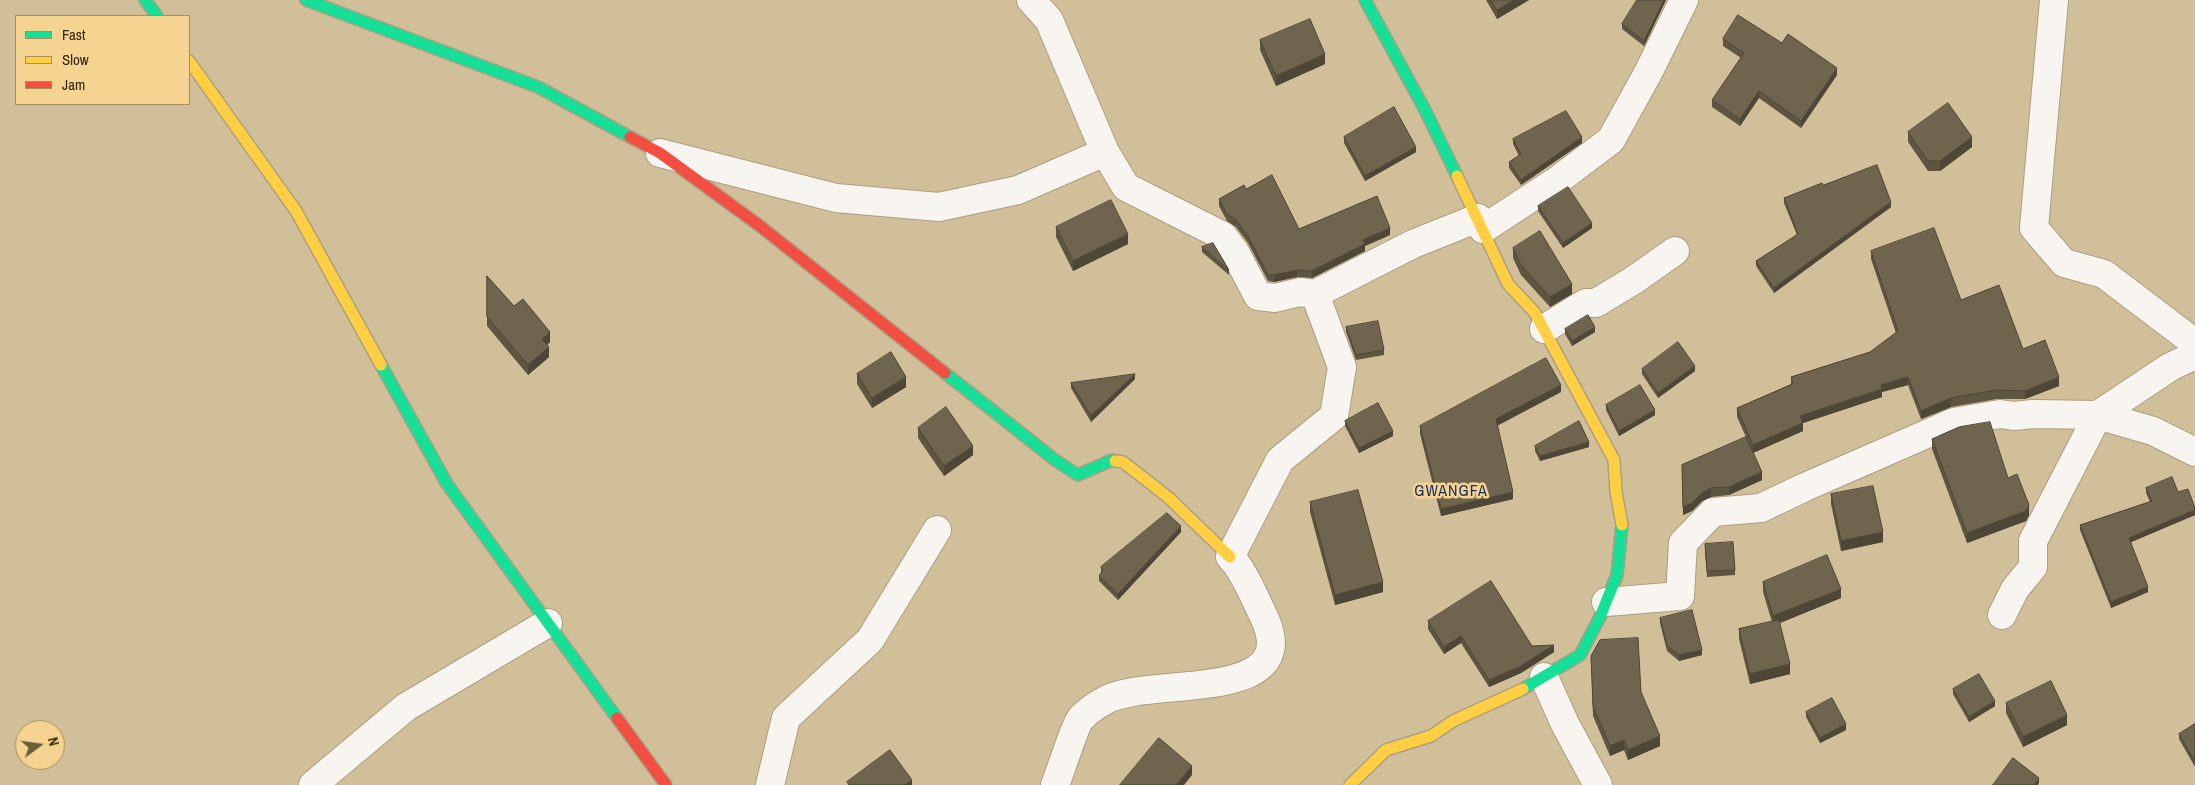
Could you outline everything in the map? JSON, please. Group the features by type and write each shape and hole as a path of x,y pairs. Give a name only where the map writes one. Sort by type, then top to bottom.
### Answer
{"street":[{"path":"145,0 156,15"},
{"path":"306,0 538,87 660,153 768,232 1055,460 1078,475 1112,460 1123,462 1169,498 1230,557 1256,598 1271,634 1271,653 1256,671 1230,681 1138,690 1107,699 1080,719 1055,785"},
{"path":"1031,0 1049,20 1104,152 1126,187 1223,236 1236,252 1258,296 1275,298 1300,292 1315,294 1412,244 1481,224 1558,180 1611,140 1649,72 1684,0"},
{"path":"1350,785 1386,750 1431,736 1453,721 1528,687 1580,655 1617,575 1623,528 1616,492 1614,460 1535,313 1508,284 1425,110 1366,0"},
{"path":"2054,0 2034,228 2064,263 2104,274 2195,343"},
{"path":"190,62 296,211 447,484 666,785"},
{"path":"660,153 836,198 939,207 1018,190 1104,152"},
{"path":"1544,329 1586,303 1596,303 1634,280 1675,251"},
{"path":"1230,557 1280,460 1334,416 1342,367 1315,294"},
{"path":"2002,615 2016,589 2033,568 2033,541 2098,415 2170,367 2195,355"},
{"path":"1606,602 1680,596 1683,543 1713,512 1761,508 1954,422 2000,414 2014,416 2033,414 2098,415 2153,431 2195,452"},
{"path":"770,785 786,718 870,640 937,530"},
{"path":"313,785 406,707 548,623"},
{"path":"1544,677 1565,724 1598,785"}],"building":[{"path":"1491,0 1514,0 1497,10"},
{"path":"1637,0 1664,0 1644,41 1622,24"},
{"path":"1738,15 1782,43 1788,34 1837,68 1801,121 1759,91 1740,119 1712,100 1744,53 1723,39"},
{"path":"1310,19 1325,54 1276,76 1260,40"},
{"path":"1948,103 1972,137 1940,161 1928,161 1908,132"},
{"path":"1394,107 1416,147 1365,176 1344,137"},
{"path":"1566,111 1582,137 1521,180 1509,162 1521,154 1513,139"},
{"path":"1877,165 1891,202 1774,288 1756,261 1798,234 1784,198"},
{"path":"1272,175 1299,229 1377,196 1390,228 1363,240 1365,244 1312,271 1297,270 1268,275 1248,236 1236,220 1227,214 1219,199 1244,185 1246,189"},
{"path":"1568,187 1592,223 1563,243 1538,206"},
{"path":"1111,200 1128,234 1073,261 1056,227"},
{"path":"1934,228 1961,300 1999,285 2023,349 2045,340 2059,377 2025,391 1997,390 1951,398 1921,411 1908,377 1881,385 1882,389 1800,416 1803,423 1753,445 1737,408 1793,384 1791,377 1870,352 1898,331 1871,251"},
{"path":"1540,231 1572,284 1550,297 1521,265 1513,248"},
{"path":"1213,243 1229,270 1202,247"},
{"path":"487,276 514,306 523,299 550,332 542,339 549,347 528,365 487,317"},
{"path":"1588,315 1595,327 1572,341 1565,329"},
{"path":"1378,321 1384,350 1356,355 1346,327"},
{"path":"1678,342 1695,366 1658,393 1642,369"},
{"path":"891,352 906,377 872,398 857,374"},
{"path":"1546,358 1561,385 1496,419 1513,492 1441,509 1420,426"},
{"path":"1135,374 1091,416 1071,383"},
{"path":"1640,385 1655,410 1619,431 1606,405"},
{"path":"1378,403 1393,431 1359,448 1345,421"},
{"path":"946,407 973,446 944,466 918,428"},
{"path":"1579,421 1589,442 1540,456 1535,446"},
{"path":"1990,422 2008,478 2017,474 2029,505 2026,511 1967,533 1932,439 1959,427"},
{"path":"1746,437 1762,472 1729,487 1711,488 1702,493 1692,503 1683,507 1682,465"},
{"path":"2172,477 2178,492 2188,489 2195,510 2129,538 2148,587 2111,602 2080,525 2152,501 2146,488"},
{"path":"1873,486 1883,532 1841,541 1831,494"},
{"path":"1358,490 1383,582 1335,595 1310,502"},
{"path":"1167,513 1181,526 1118,594 1099,576 1103,570 1101,567"},
{"path":"1733,542 1735,570 1707,571 1705,544"},
{"path":"1827,555 1841,589 1773,616 1763,582"},
{"path":"1491,581 1532,646 1554,645 1521,666 1489,680 1461,636 1444,647 1428,621"},
{"path":"1692,610 1702,650 1679,655 1667,646 1660,618"},
{"path":"1779,620 1790,664 1750,674 1739,629"},
{"path":"1638,638 1641,692 1660,736 1628,750 1624,740 1610,746 1593,706 1591,656 1600,640"},
{"path":"1979,674 1995,701 1969,717 1953,689"},
{"path":"2051,681 2067,715 2023,737 2006,703"},
{"path":"1832,698 1846,724 1820,738 1806,712"},
{"path":"2195,724 2195,762 2179,734"},
{"path":"1159,738 1192,766 1176,785 1120,785"},
{"path":"890,750 912,780 905,785 849,785 847,782"},
{"path":"2013,758 2039,778 2034,785 1993,785"}],"traffic: fast":[{"path":"145,0 156,15"},
{"path":"306,0 538,87 630,137"},
{"path":"1365,0 1425,110 1457,176"},
{"path":"381,365 447,484 617,718"},
{"path":"945,373 1055,460 1078,475 1112,460 1115,461"},
{"path":"1523,689 1580,655 1600,617 1617,575 1622,525"}],"traffic: slow":[{"path":"190,62 296,211 381,365"},
{"path":"1457,176 1508,284 1535,313 1614,460 1616,492 1622,525"},
{"path":"1115,461 1123,462 1169,498 1230,557"},
{"path":"1350,785 1386,750 1431,736 1453,721 1523,689"}],"traffic: jam":[{"path":"630,137 660,153 760,226 945,373"},
{"path":"617,718 666,785"}],"district":[{"name":"GWANGFA","path":"1451,492"}]}
